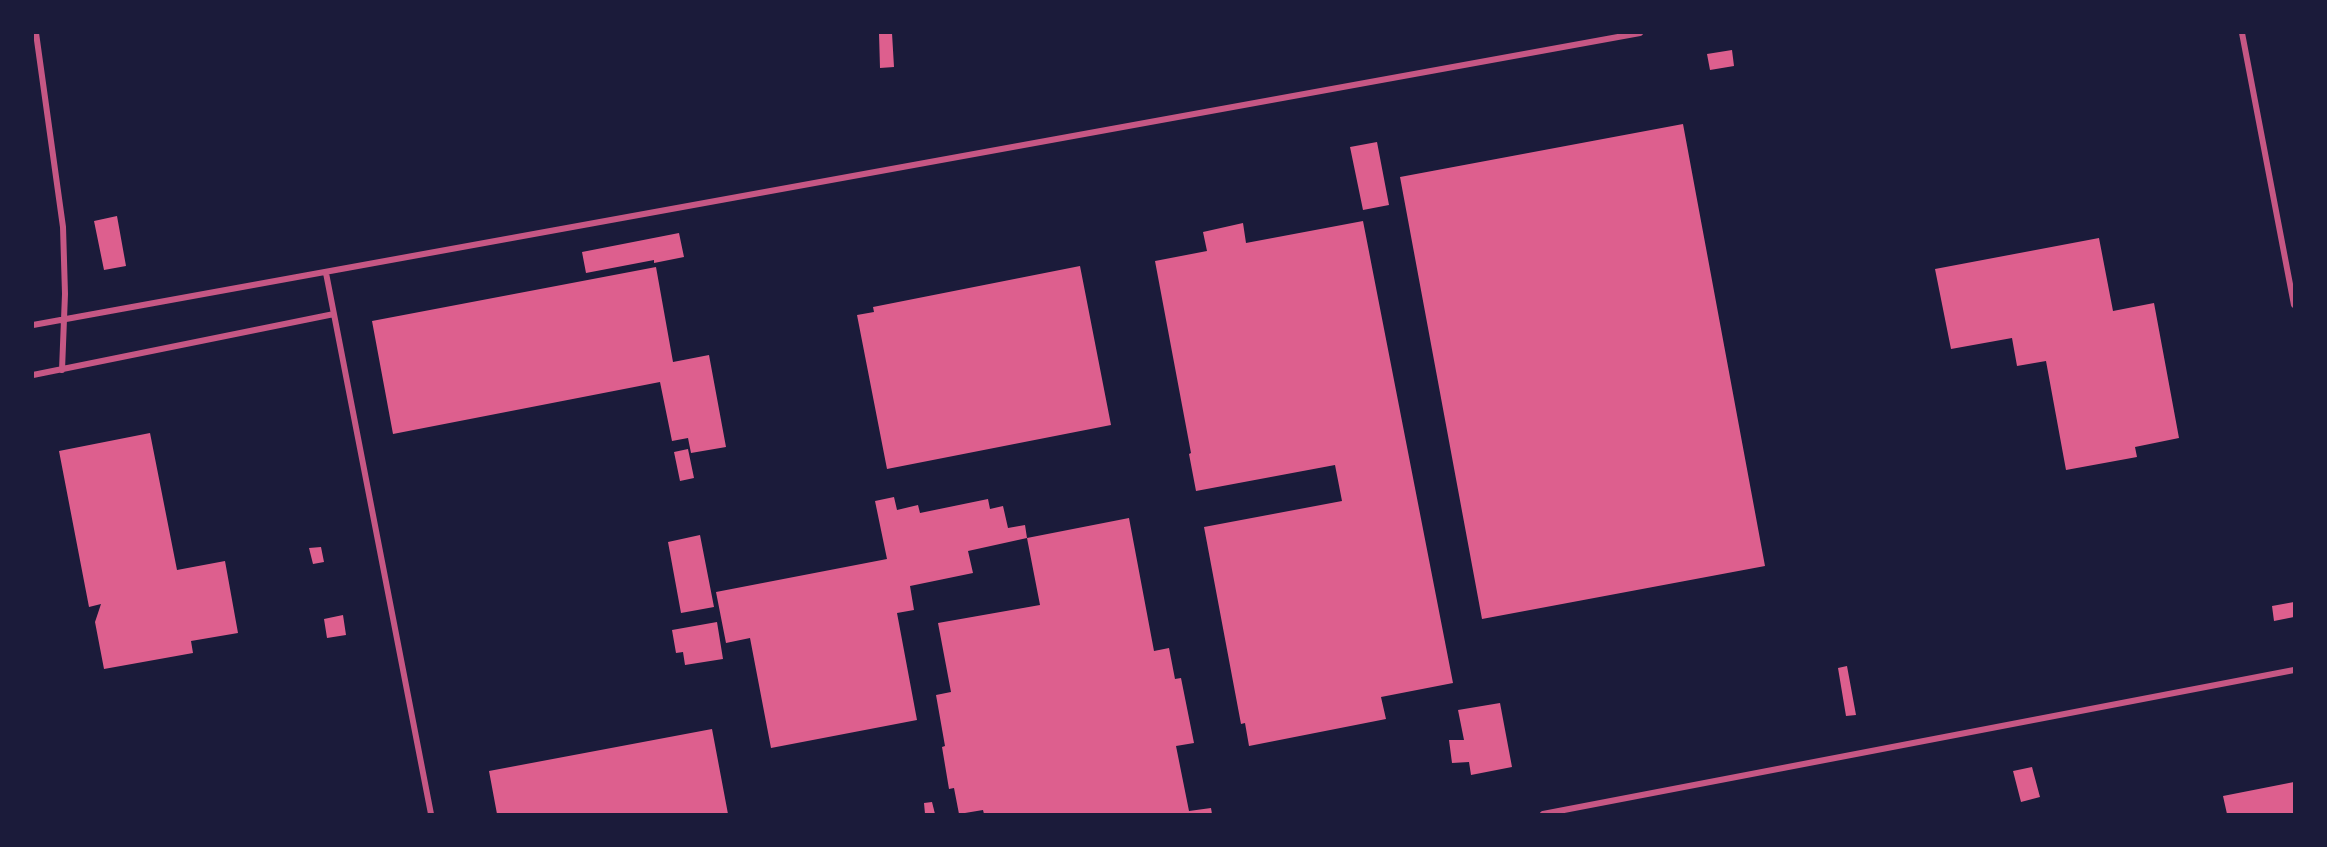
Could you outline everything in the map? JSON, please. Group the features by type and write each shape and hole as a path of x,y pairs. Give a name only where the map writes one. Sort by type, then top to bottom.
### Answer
{"street":[{"path":"36,33 63,227 62,370"},
{"path":"33,325 1640,33"},
{"path":"2242,33 2294,305"},
{"path":"326,273 431,814"},
{"path":"33,375 334,314"},
{"path":"1543,814 2294,670"}],"building":[{"path":"879,33 892,33 894,67 880,68"},
{"path":"1732,50 1734,66 1710,70 1707,54"},
{"path":"1683,124 1765,566 1482,619 1400,177"},
{"path":"1377,142 1389,205 1363,210 1350,147"},
{"path":"117,216 126,266 104,270 94,221"},
{"path":"1363,221 1453,683 1381,697 1386,719 1249,746 1245,723 1241,724 1204,527 1342,501 1335,465 1196,491 1155,261 1207,251 1203,232 1243,223 1246,243"},
{"path":"679,233 684,257 654,263 654,260 586,273 582,252"},
{"path":"2099,238 2113,311 2154,303 2179,438 2135,447 2137,457 2066,470 2046,361 2017,366 2012,338 1951,349 1935,269"},
{"path":"1080,266 1111,425 887,469 857,315 874,312 873,307"},
{"path":"656,267 673,362 709,355 726,447 691,453 688,438 672,441 660,382 393,434 372,321"},
{"path":"150,433 177,570 225,561 238,633 191,641 193,653 104,669 95,622 101,604 89,607 59,451"},
{"path":"688,449 694,478 680,481 674,452"},
{"path":"894,497 897,510 918,505 920,513 988,499 990,509 1003,506 1008,528 1025,525 1027,538 968,551 973,573 910,586 914,610 897,613 917,720 771,748 750,638 726,643 716,592 887,559 875,501"},
{"path":"1129,518 1154,651 1169,648 1175,679 1181,678 1194,743 1176,746 1189,811 1211,808 1212,814 984,814 983,810 959,814 954,788 949,789 942,747 945,746 936,695 951,692 938,623 1040,605 1027,538"},
{"path":"700,535 714,607 681,613 668,542"},
{"path":"321,547 324,562 313,564 309,548"},
{"path":"2294,602 2294,617 2274,621 2272,606"},
{"path":"343,615 346,635 327,638 324,619"},
{"path":"717,622 723,659 685,665 683,652 676,653 672,630"},
{"path":"1847,666 1856,715 1846,716 1838,668"},
{"path":"1500,703 1512,767 1471,775 1469,762 1452,763 1449,740 1464,740 1458,710"},
{"path":"712,729 728,814 497,814 489,771"},
{"path":"2032,767 2040,797 2021,802 2013,771"},
{"path":"2294,782 2294,814 2227,814 2223,796"},
{"path":"932,802 935,814 925,814 924,803"}]}
